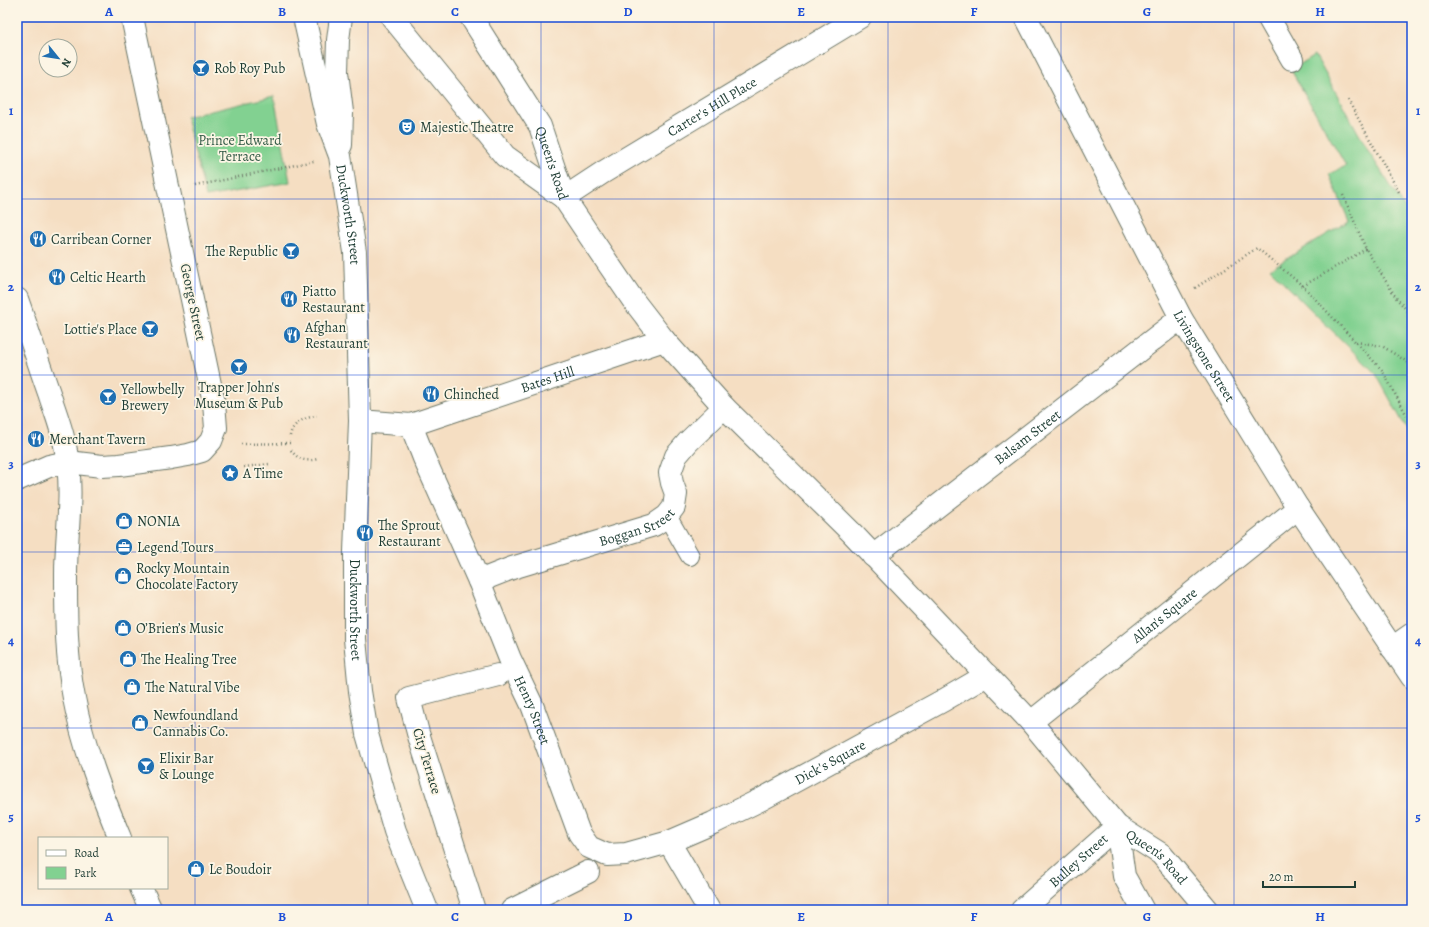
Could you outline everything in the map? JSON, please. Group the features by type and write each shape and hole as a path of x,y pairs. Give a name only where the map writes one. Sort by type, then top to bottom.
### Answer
{"street":[{"name":"George Street","path":"17,480 49,466 68,462 102,466 188,455 202,451 211,441 216,428 214,403 132,17"},
{"name":"Duckworth Street","path":"304,17 328,124 340,156"},
{"name":"Duckworth Street","path":"341,17 338,40 337,72 342,112 340,156 355,252 360,421 355,552 355,639 360,691 367,734 395,831 427,910"},
{"name":"Queen's Road","path":"392,17 505,156 564,198"},
{"name":"Queen's Road","path":"471,17 540,126 564,198"},
{"name":"Carter's Hill Place","path":"564,198 602,173 860,17"},
{"name":"Livingstone Street","path":"1026,17 1181,318 1298,508 1412,677"},
{"path":"1268,17 1292,60"},
{"path":"564,198 605,259 664,340 724,407 873,556 1031,722 1117,826 1124,876 1143,910"},
{"path":"17,299 66,450 70,498 66,573 67,607 69,658 74,697 82,734 98,784 120,837"},
{"name":"Balsam Street","path":"873,556 1181,318"},
{"name":"Bates Hill","path":"360,421 410,425 664,340"},
{"name":"Boggan Street","path":"479,581 512,568 654,525 667,516 674,507 676,494 670,473 676,456 688,442 724,407"},
{"name":"Henry Street","path":"410,425 479,581 510,659 532,705 579,833 588,847 607,855 626,854 669,842"},
{"name":"Allan's Square","path":"1031,722 1298,508"},
{"path":"1392,648 1412,634"},
{"name":"City Terrace","path":"474,910 418,733 409,698 498,675"},
{"name":"Dick's Square","path":"669,842 713,823 762,799 987,675"},
{"name":"Queen's Road","path":"1117,826 1161,854 1208,910"},
{"name":"Bulley Street","path":"1022,910 1117,826"},
{"path":"669,842 709,910"},
{"path":"512,910 588,872"},
{"path":"141,889 151,910"}],"lane":[{"path":"667,516 690,556"}],"path":[{"path":"1348,100 1399,192"},
{"path":"193,187 316,161"},
{"path":"1343,195 1366,249 1394,295 1412,316"},
{"path":"1193,289 1257,248 1303,286 1382,370 1412,425"},
{"path":"1303,286 1366,249"},
{"path":"1356,342 1382,346 1412,365"},
{"path":"290,436 291,431 299,423 310,417 317,416"},
{"path":"241,444 290,443"},
{"path":"291,450 297,457 304,461 317,458"},
{"path":"244,467 269,464"}],"green space":[{"path":"1315,55 1370,154 1405,208 1412,208 1412,439 1376,374 1270,269 1349,221 1329,174 1346,166 1291,70"},
{"name":"Prince Edward Terrace","path":"274,96 290,182 206,197 186,117"}],"place":[{"name":"Rob Roy Pub","path":"201,68"},
{"name":"Majestic Theatre","path":"407,127"},
{"name":"Carribean Corner","path":"38,239"},
{"name":"The Republic","path":"291,251"},
{"name":"Celtic Hearth","path":"57,277"},
{"name":"Piatto Restaurant","path":"289,299"},
{"name":"Lottie's Place","path":"150,329"},
{"name":"Afghan Restaurant","path":"292,335"},
{"name":"Trapper John's Museum & Pub","path":"239,367"},
{"name":"Chinched","path":"431,394"},
{"name":"Yellowbelly Brewery","path":"108,397"},
{"name":"Merchant Tavern","path":"36,439"},
{"name":"A Time","path":"230,473"},
{"name":"NONIA","path":"124,521"},
{"name":"The Sprout Restaurant","path":"365,533"},
{"name":"Legend Tours","path":"124,547"},
{"name":"Rocky Mountain Chocolate Factory","path":"123,576"},
{"name":"O’Brien’s Music","path":"123,628"},
{"name":"The Healing Tree","path":"128,659"},
{"name":"The Natural Vibe","path":"132,687"},
{"name":"Newfoundland Cannabis Co.","path":"140,723"},
{"name":"Elixir Bar & Lounge","path":"146,766"},
{"name":"Le Boudoir","path":"196,869"}]}
